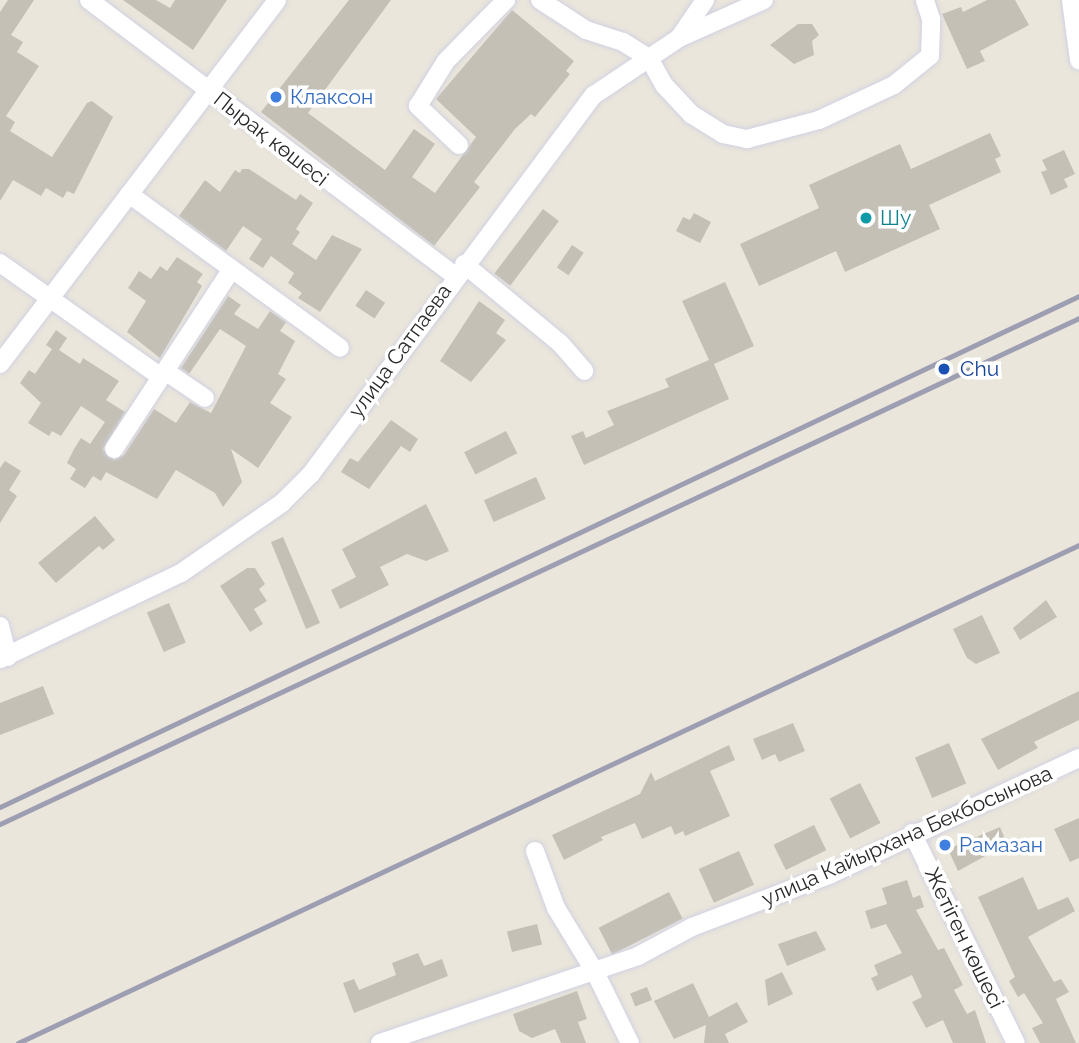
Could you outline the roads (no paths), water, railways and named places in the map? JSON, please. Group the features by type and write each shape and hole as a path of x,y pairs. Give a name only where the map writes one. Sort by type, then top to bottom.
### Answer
{"street":[{"name":"Пырақ көшесі","path":"89,0 209,91 560,343 583,371"},
{"path":"0,364 277,0"},
{"path":"458,145 418,106 446,61 506,0"},
{"path":"540,0 586,30 623,42 649,58 664,85 691,114 723,134 747,139 819,120 894,85 930,56 931,19 925,0"},
{"path":"679,38 705,0"},
{"name":"улица Сатпаева","path":"4,658 181,573 282,503 311,474 459,270 594,95 679,38 764,0"},
{"path":"1071,0 1079,60"},
{"path":"129,194 340,348"},
{"path":"0,263 163,374 205,398"},
{"path":"114,449 232,269"},
{"path":"0,626 4,658"},
{"name":"улица Кайырхана Бекбосынова","path":"380,1043 638,956 692,927 829,875 912,833 1079,758"},
{"name":"Жетіген көшесі","path":"912,833 1016,1043"},
{"path":"535,851 556,908 595,972 630,1043"}],"railway":[{"path":"0,807 1079,296"},
{"path":"0,824 1079,318"},
{"path":"18,1043 1079,545"}],"place":[{"name":"Клаксон","path":"276,97"},
{"name":"Шу","path":"866,218"},
{"name":"Chu","path":"944,369"},
{"name":"Рамазан","path":"945,845"}]}
